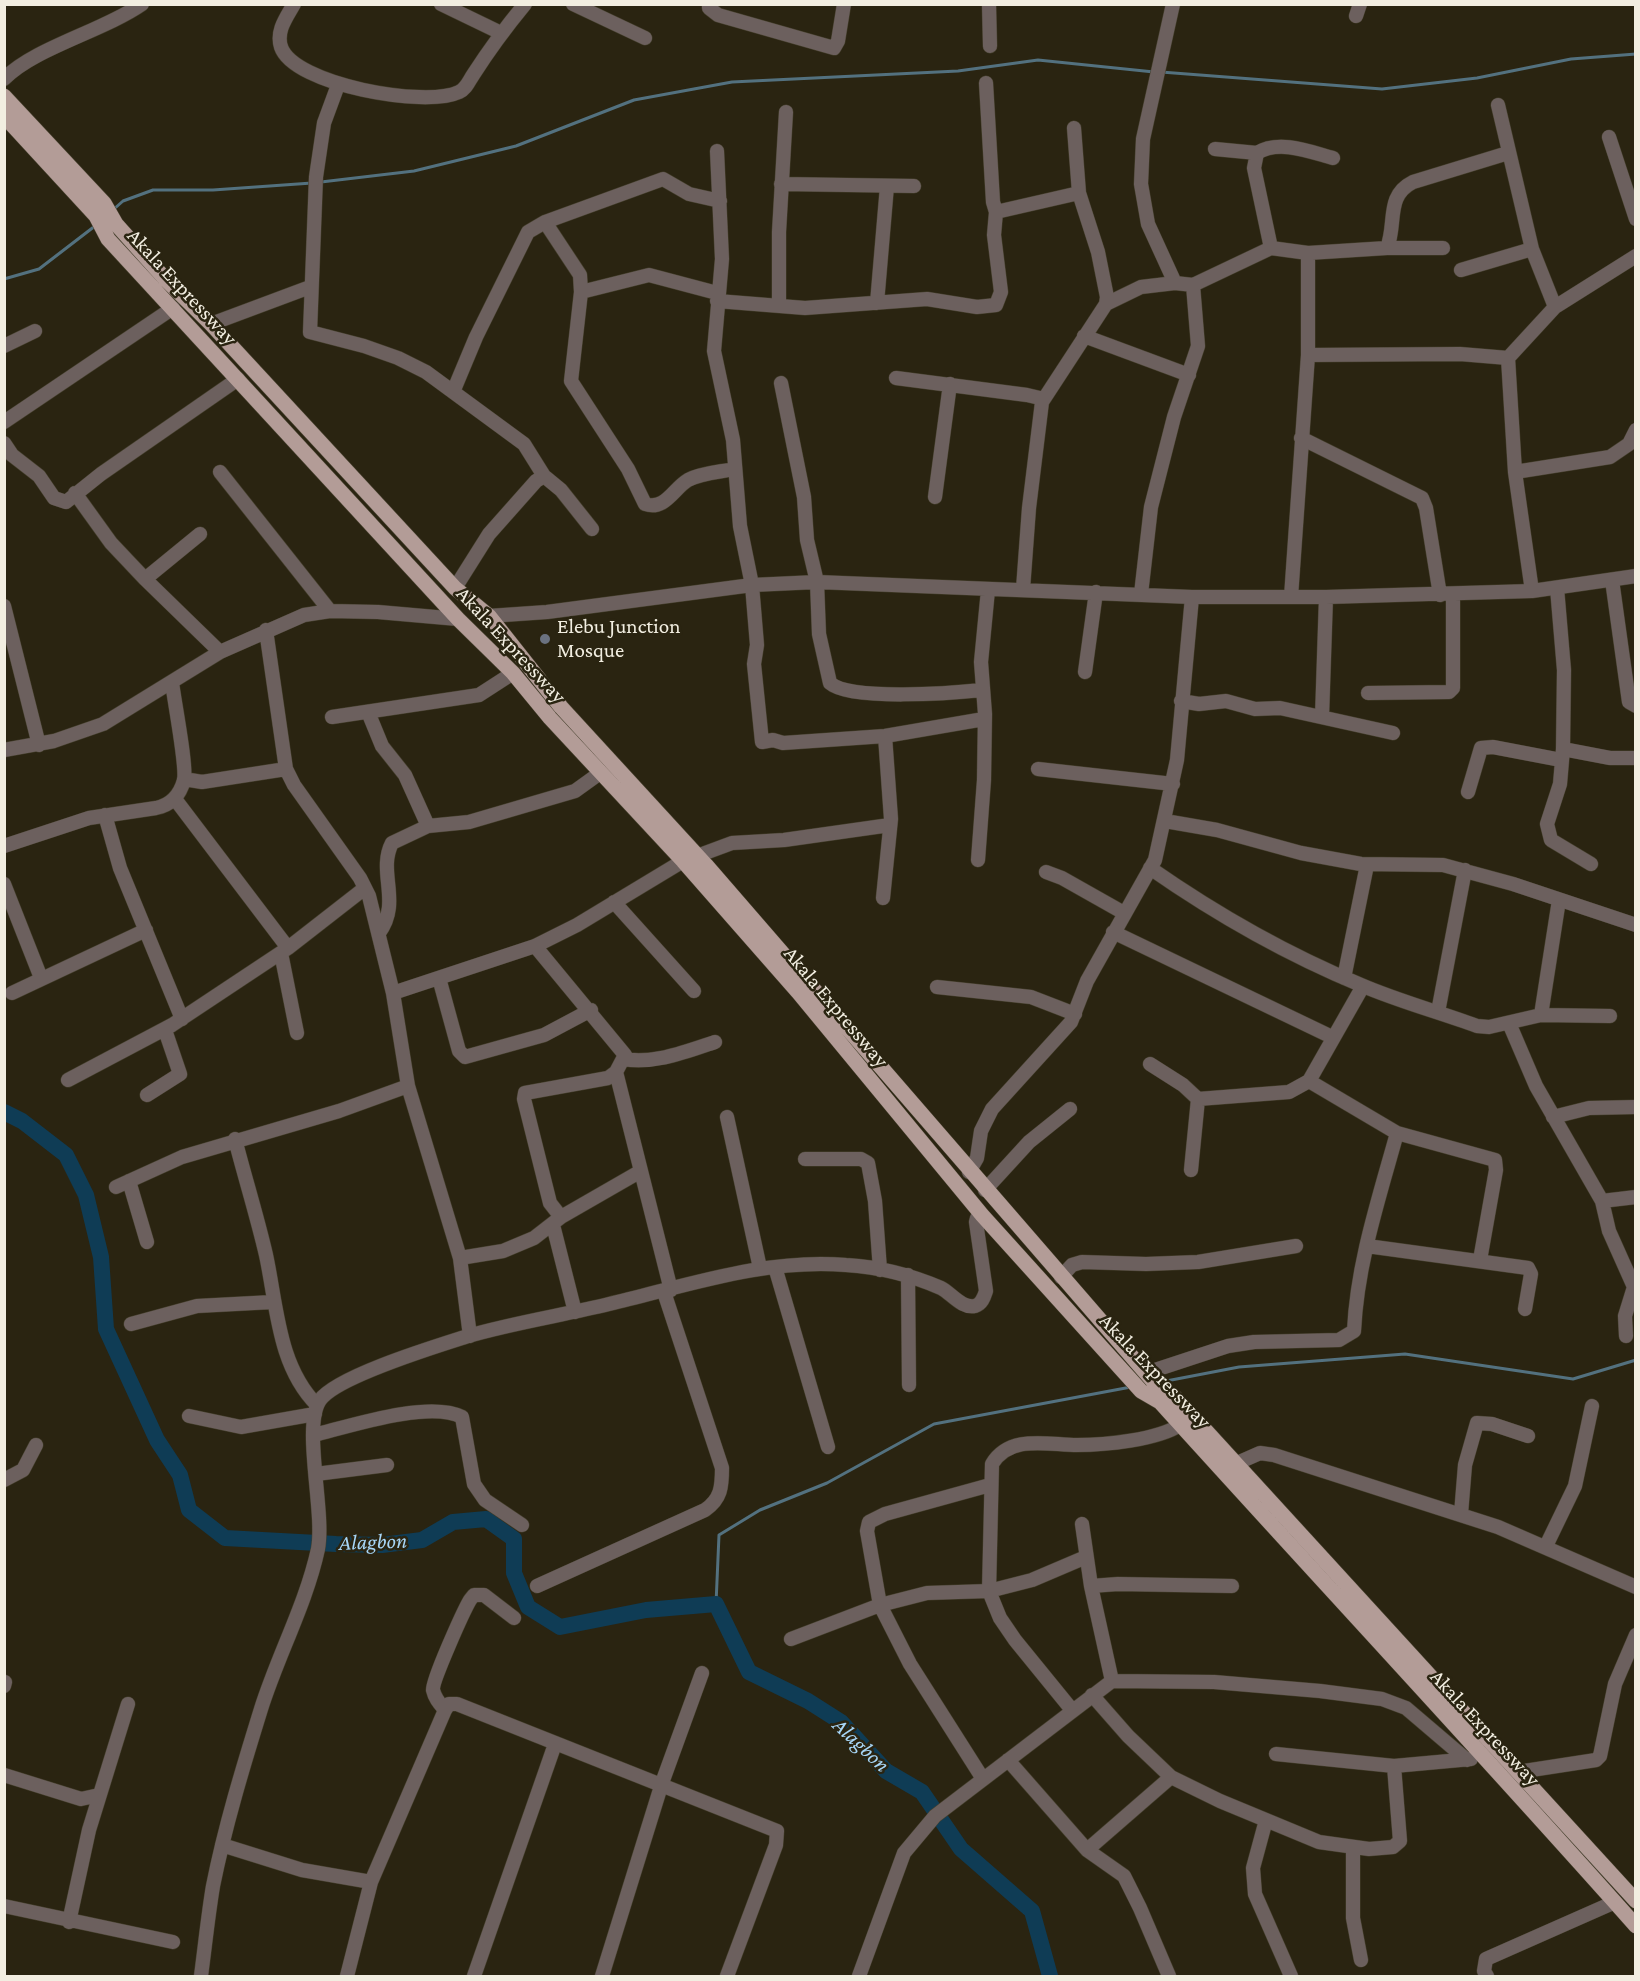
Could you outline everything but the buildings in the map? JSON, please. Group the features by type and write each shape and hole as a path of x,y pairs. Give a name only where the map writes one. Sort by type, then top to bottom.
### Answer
{"main road":[{"name":"Akala Expressway","path":"4,96 100,209 108,239 458,619 555,712 690,858 933,1127 969,1172 1159,1388 1176,1398 1235,1464 1276,1520"},
{"name":"Akala Expressway","path":"4,116 116,224 455,588 489,616 600,773 690,858 982,1215 1141,1390 1160,1402 1180,1425 1276,1520 1410,1667 1485,1757 1635,1926"},
{"path":"918,1137 933,1127"},
{"name":"Akala Expressway","path":"1410,1667 1518,1773 1635,1901"}],"street":[{"path":"4,79 35,58 86,35 142,4"},
{"path":"294,4 280,33 282,49 288,58 338,86 413,98 453,95 462,91 501,33 525,4"},
{"path":"441,4 501,33"},
{"path":"573,4 645,38"},
{"path":"709,4 718,15 834,48 838,41 844,4"},
{"path":"989,4 990,45"},
{"path":"1173,4 1143,139 1141,184 1148,224 1175,283"},
{"path":"581,292 649,275 717,297 780,306 805,308 927,299 943,299 977,307 996,305 1000,292 994,235 996,212 993,202 986,83"},
{"path":"338,86 324,123 314,196 310,287 310,328 313,335 364,346 398,358 426,372 524,444 544,476 561,490 592,529"},
{"path":"1498,105 1532,249 1555,307"},
{"path":"780,306 781,184 786,112"},
{"path":"1023,589 1039,416 1044,399 1106,304 1107,297 1098,252 1079,193 1074,128"},
{"path":"1609,137 1635,219"},
{"path":"1215,149 1257,153 1263,149 1307,149 1333,158"},
{"path":"717,151 722,259 714,351 733,440 740,526 752,585 757,645 754,664 762,742 773,740 783,743 885,736 984,718"},
{"path":"1257,153 1254,168 1271,248"},
{"path":"1387,248 1396,198 1400,189 1413,182 1508,153"},
{"path":"453,392 476,337 515,263 524,237 544,222 663,179 689,194 720,201"},
{"path":"781,184 914,186"},
{"path":"877,303 887,186"},
{"path":"996,212 1079,193"},
{"path":"544,222 580,275 581,292 569,378 628,469 645,504 658,504 667,500 688,481 734,469"},
{"path":"1106,304 1141,286 1175,283 1192,285 1271,248 1308,253 1387,248 1443,248"},
{"path":"1461,270 1532,249"},
{"path":"1291,597 1308,355 1308,253"},
{"path":"1532,591 1515,472 1508,358 1555,307 1635,256"},
{"path":"1141,594 1151,507 1174,417 1198,346 1192,285"},
{"path":"211,324 310,287"},
{"path":"4,422 173,308"},
{"path":"4,346 35,331"},
{"path":"1084,336 1189,375"},
{"path":"1308,355 1460,354 1508,358"},
{"path":"896,378 1044,399"},
{"path":"7,451 39,476 54,498 66,502 75,493 238,379"},
{"path":"781,383 817,582 822,651 827,678 834,687 908,695 982,690"},
{"path":"935,497 950,384"},
{"path":"1515,472 1598,461 1632,449 1635,430"},
{"path":"1301,438 1422,498 1426,508 1446,595 1453,688 1449,692 1368,693"},
{"path":"220,472 330,611"},
{"path":"455,588 489,534 536,481 544,476"},
{"path":"75,493 111,543 220,652"},
{"path":"145,579 200,534"},
{"path":"489,616 548,612 752,585 817,582 1192,597 1326,597 1532,591 1635,576"},
{"path":"1612,580 1629,702 1635,706"},
{"path":"1557,588 1564,670 1562,754 1560,784 1547,824 1551,840 1591,864"},
{"path":"978,860 984,780 981,662 988,590"},
{"path":"1085,672 1096,592"},
{"path":"969,1172 977,1158 981,1131 992,1110 1071,1022 1087,981 1155,860 1173,784 1192,597"},
{"path":"1322,717 1326,597"},
{"path":"4,606 7,629 39,745"},
{"path":"4,750 39,745 83,733 103,724 220,652 304,615 330,611 378,612 458,619"},
{"path":"266,630 286,769 294,785 364,888 379,933 393,993 408,1086 460,1258 470,1336"},
{"path":"332,717 479,696 513,673"},
{"path":"4,846 75,822 167,806 175,799 184,779 172,682"},
{"path":"1181,701 1199,704 1226,701 1255,709 1280,708 1393,733"},
{"path":"368,712 382,746 405,775 428,825"},
{"path":"883,898 891,819 885,736"},
{"path":"1468,792 1481,748 1635,758"},
{"path":"184,779 197,783 286,769"},
{"path":"1038,769 1173,784"},
{"path":"379,933 389,917 389,849 392,843 428,825 469,822 575,791 600,773"},
{"path":"175,799 218,852 285,951 297,1033"},
{"path":"105,815 120,868 182,1018"},
{"path":"1165,821 1217,831 1301,853 1367,865 1403,863 1443,865 1635,925"},
{"path":"393,993 535,946 690,858 732,843 784,840 890,825"},
{"path":"1344,978 1367,865"},
{"path":"1150,868 1210,910 1306,961 1363,986 1477,1026 1489,1027 1541,1015 1610,1016"},
{"path":"1438,1012 1465,870"},
{"path":"1046,872 1062,878 1124,913"},
{"path":"4,884 40,978"},
{"path":"68,1080 165,1030 285,951 364,888"},
{"path":"1541,1015 1559,900"},
{"path":"614,902 694,991"},
{"path":"12,993 146,930"},
{"path":"1113,932 1332,1037"},
{"path":"535,946 591,1010 624,1053 616,1072 608,1078 525,1093 526,1109 550,1203 557,1221 575,1312"},
{"path":"439,978 459,1051 465,1057 544,1035 591,1010"},
{"path":"1150,1064 1183,1085 1198,1099 1289,1092 1309,1081 1363,986"},
{"path":"937,987 1031,998 1075,1014"},
{"path":"1509,1023 1536,1086 1602,1200 1609,1231 1634,1287 1625,1316 1626,1336"},
{"path":"147,1095 180,1074 165,1030"},
{"path":"623,1059 639,1061 661,1059 716,1042"},
{"path":"537,1586 705,1510 716,1502 722,1490 722,1468 667,1291 641,1171 616,1072"},
{"path":"1309,1081 1397,1133 1495,1160 1496,1170 1480,1260"},
{"path":"147,1242 122,1184 182,1157 235,1139 339,1111 408,1086"},
{"path":"1191,1170 1198,1099"},
{"path":"1553,1118 1589,1108 1635,1107"},
{"path":"985,1190 1029,1142 1070,1109"},
{"path":"727,1117 760,1269"},
{"path":"1146,1373 1228,1346 1254,1341 1339,1340 1350,1336 1354,1331 1355,1306 1366,1246 1397,1133"},
{"path":"235,1139 266,1253 277,1324 300,1384 316,1409"},
{"path":"805,1159 861,1159 868,1163 875,1201 880,1270"},
{"path":"460,1258 503,1251 534,1238 557,1221 641,1171"},
{"path":"1602,1200 1635,1197"},
{"path":"201,1977 222,1845 262,1706 313,1569 319,1541 321,1513 314,1435 316,1409 332,1387 381,1366 470,1336 775,1267 832,1264 880,1270 908,1275 946,1290 967,1306 980,1303 986,1291 986,1281 976,1222 977,1218 982,1215"},
{"path":"1061,1277 1072,1265 1082,1262 1146,1264 1198,1262 1296,1246"},
{"path":"1366,1246 1480,1260 1530,1270 1524,1308"},
{"path":"775,1267 828,1447"},
{"path":"908,1275 909,1385"},
{"path":"131,1324 197,1306 273,1302"},
{"path":"1546,1546 1575,1486 1592,1406"},
{"path":"189,1416 241,1427 316,1409"},
{"path":"314,1435 354,1422 430,1411 448,1410 456,1413 462,1417 474,1484 479,1494 522,1525"},
{"path":"1461,1514 1465,1466 1477,1423 1492,1424 1528,1436"},
{"path":"1072,1710 1015,1640 1000,1618 988,1591 992,1464 996,1458 1014,1446 1035,1442 1079,1445 1126,1440 1161,1435 1180,1425"},
{"path":"4,1480 22,1470 36,1445"},
{"path":"1235,1464 1260,1453 1274,1455 1461,1514 1546,1546 1635,1587"},
{"path":"316,1474 387,1465"},
{"path":"983,1779 910,1664 880,1605 868,1548 869,1522 885,1514 990,1485"},
{"path":"1082,1524 1091,1586 1112,1682"},
{"path":"791,1639 880,1605 927,1593 988,1591 1032,1580 1086,1557"},
{"path":"1091,1586 1118,1584 1232,1586"},
{"path":"445,1710 436,1700 432,1688 437,1671 470,1600 474,1596 484,1595 514,1618"},
{"path":"1518,1773 1596,1760 1600,1756 1615,1684 1635,1635"},
{"path":"602,1977 662,1784 702,1673"},
{"path":"860,1977 904,1853 935,1816 954,1799 1112,1682 1214,1682 1320,1690 1382,1699 1406,1708 1467,1760"},
{"path":"1092,1695 1128,1736 1171,1777 1319,1842 1369,1849 1393,1847 1400,1841 1394,1766"},
{"path":"69,1922 92,1820 128,1704"},
{"path":"347,1977 371,1882 445,1710 449,1704 457,1704 662,1784 777,1832 776,1845 727,1977"},
{"path":"474,1977 555,1744"},
{"path":"1276,1754 1394,1766 1485,1757"},
{"path":"1008,1760 1087,1850 1124,1876 1169,1977"},
{"path":"4,1775 81,1799 99,1795"},
{"path":"1087,1850 1171,1777"},
{"path":"81,1799 92,1820"},
{"path":"1266,1820 1252,1880 1255,1894 1291,1977"},
{"path":"222,1845 302,1870 371,1882"},
{"path":"1353,1847 1353,1918 1360,1960"},
{"path":"1486,1977 1484,1971 1486,1959 1615,1902"},
{"path":"4,1906 69,1922 173,1942"}],"waterway":[{"path":"1161,72 1382,89 1477,78 1571,59 1636,54"},
{"path":"321,182 414,171 516,146 634,100 732,82 958,71 1038,60 1154,72"},
{"path":"114,209 123,201 153,190 213,190 312,183"},
{"path":"4,279 39,269 95,226"},
{"name":"Alagbon","path":"4,1112 22,1121 66,1155 86,1195 101,1257 106,1329 157,1440 180,1475 189,1510 225,1538 336,1544 382,1545 422,1540 453,1522 486,1519 514,1539 514,1573 528,1607 560,1627 646,1610 716,1604 749,1672 808,1701 841,1722 886,1771 922,1792 961,1849 1032,1911 1050,1976"},
{"path":"1161,1382 1239,1367 1405,1354 1573,1379 1636,1360"},
{"path":"716,1604 719,1535 760,1510 827,1483 934,1424 1131,1387"}],"place":[{"name":"Elebu Junction Mosque","path":"545,639"}]}
